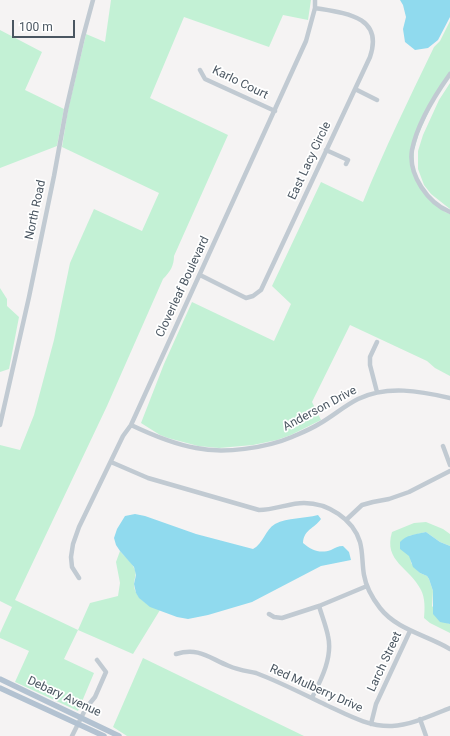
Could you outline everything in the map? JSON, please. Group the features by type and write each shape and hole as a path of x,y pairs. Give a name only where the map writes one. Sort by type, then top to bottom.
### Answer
{"main road":[{"name":"Debary Avenue","path":"0,679 119,736"},
{"name":"Debary Avenue","path":"0,688 104,736"}],"street":[{"name":"North Road","path":"0,425 29,297 66,110 93,0"},
{"name":"Cloverleaf Boulevard","path":"79,578 72,567 71,557 73,544 79,527 123,436 131,425 306,41 315,8 315,0"},
{"name":"East Lacy Circle","path":"200,275 246,298 253,296 260,290 373,48 371,30 364,22 350,14 315,8"},
{"name":"Karlo Court","path":"200,70 205,79 274,111"},
{"path":"450,74 439,89 418,130 412,152 414,170 422,190 431,199 450,212"},
{"path":"354,89 376,100"},
{"path":"326,150 348,160 346,164"},
{"path":"377,342 370,357 370,365 377,392"},
{"name":"Anderson Drive","path":"131,425 155,436 197,449 240,449 278,442 292,437 319,424 360,398 377,392 414,390 450,398"},
{"path":"443,446 450,465"},
{"path":"111,462 148,478 249,508 266,510 310,503 328,508 346,520 355,531 360,541 363,555 364,576 367,586 379,608 410,631 450,649"},
{"path":"346,520 362,505 389,500 409,492 450,471"},
{"path":"269,614 274,617 282,618 319,606 367,586"},
{"path":"312,698 323,674 329,654 328,636 319,606"},
{"name":"Larch Street","path":"371,724 376,704 410,631"},
{"name":"Red Mulberry Drive","path":"176,654 186,651 197,652 233,668 256,673 353,718 371,724 394,726 420,719 450,708"},
{"path":"72,736 106,672 97,660"},
{"path":"420,719 426,736"}],"green space":[{"path":"111,0 311,0 308,20 283,15 269,47 184,17 150,98 228,135 174,256 171,269 163,279 107,406 15,600 78,630 64,659 94,673 78,711 15,682 29,651 0,638 0,633 12,607 0,601 0,445 20,450 34,415 54,340 70,263 94,209 142,231 159,193 62,147 68,110 86,34 105,42"},
{"path":"450,21 450,76 435,98 419,133 414,150 414,170 420,188 445,212 450,214 450,376 435,368 427,361 350,325 312,402 321,420 291,435 277,440 253,445 219,448 198,446 168,438 160,435 141,423 164,364 192,302 274,341 291,304 272,286 321,182 363,202 415,86 434,47 440,41"},
{"path":"0,30 42,52 25,90 64,109 57,146 0,168"},
{"path":"450,83 450,209 431,194 424,185 418,169 418,151 423,135 439,100"},
{"path":"0,288 7,299 7,306 19,317 9,369 0,372"},
{"path":"426,522 443,529 450,534 450,546 440,542 426,532 409,536 411,563 420,573 427,576 429,579 433,591 432,606 447,623 450,624 450,633 430,623 424,618 425,611 421,590 411,575 399,564 391,550 390,542 392,532 414,523"},
{"path":"120,551 132,564 135,570 136,575 134,588 136,593 142,600 160,610 133,654 78,630 90,603 118,596 120,583 116,562"},
{"path":"143,658 304,736 127,736 113,727"}],"water":[{"path":"400,0 450,0 450,17 438,40 428,48 415,50 405,42 403,29 406,17"},
{"path":"135,514 145,516 196,534 253,549 259,544 275,524 285,520 318,515 321,519 307,532 303,543 309,548 323,552 343,546 349,552 351,560 321,566 252,602 208,615 188,619 177,617 150,607 139,598 134,584 136,575 134,567 116,545 114,538 117,529 125,516"},
{"path":"426,532 440,542 450,546 450,624 440,622 433,614 433,591 429,579 413,567 409,556 400,549 400,542 405,538"}]}
